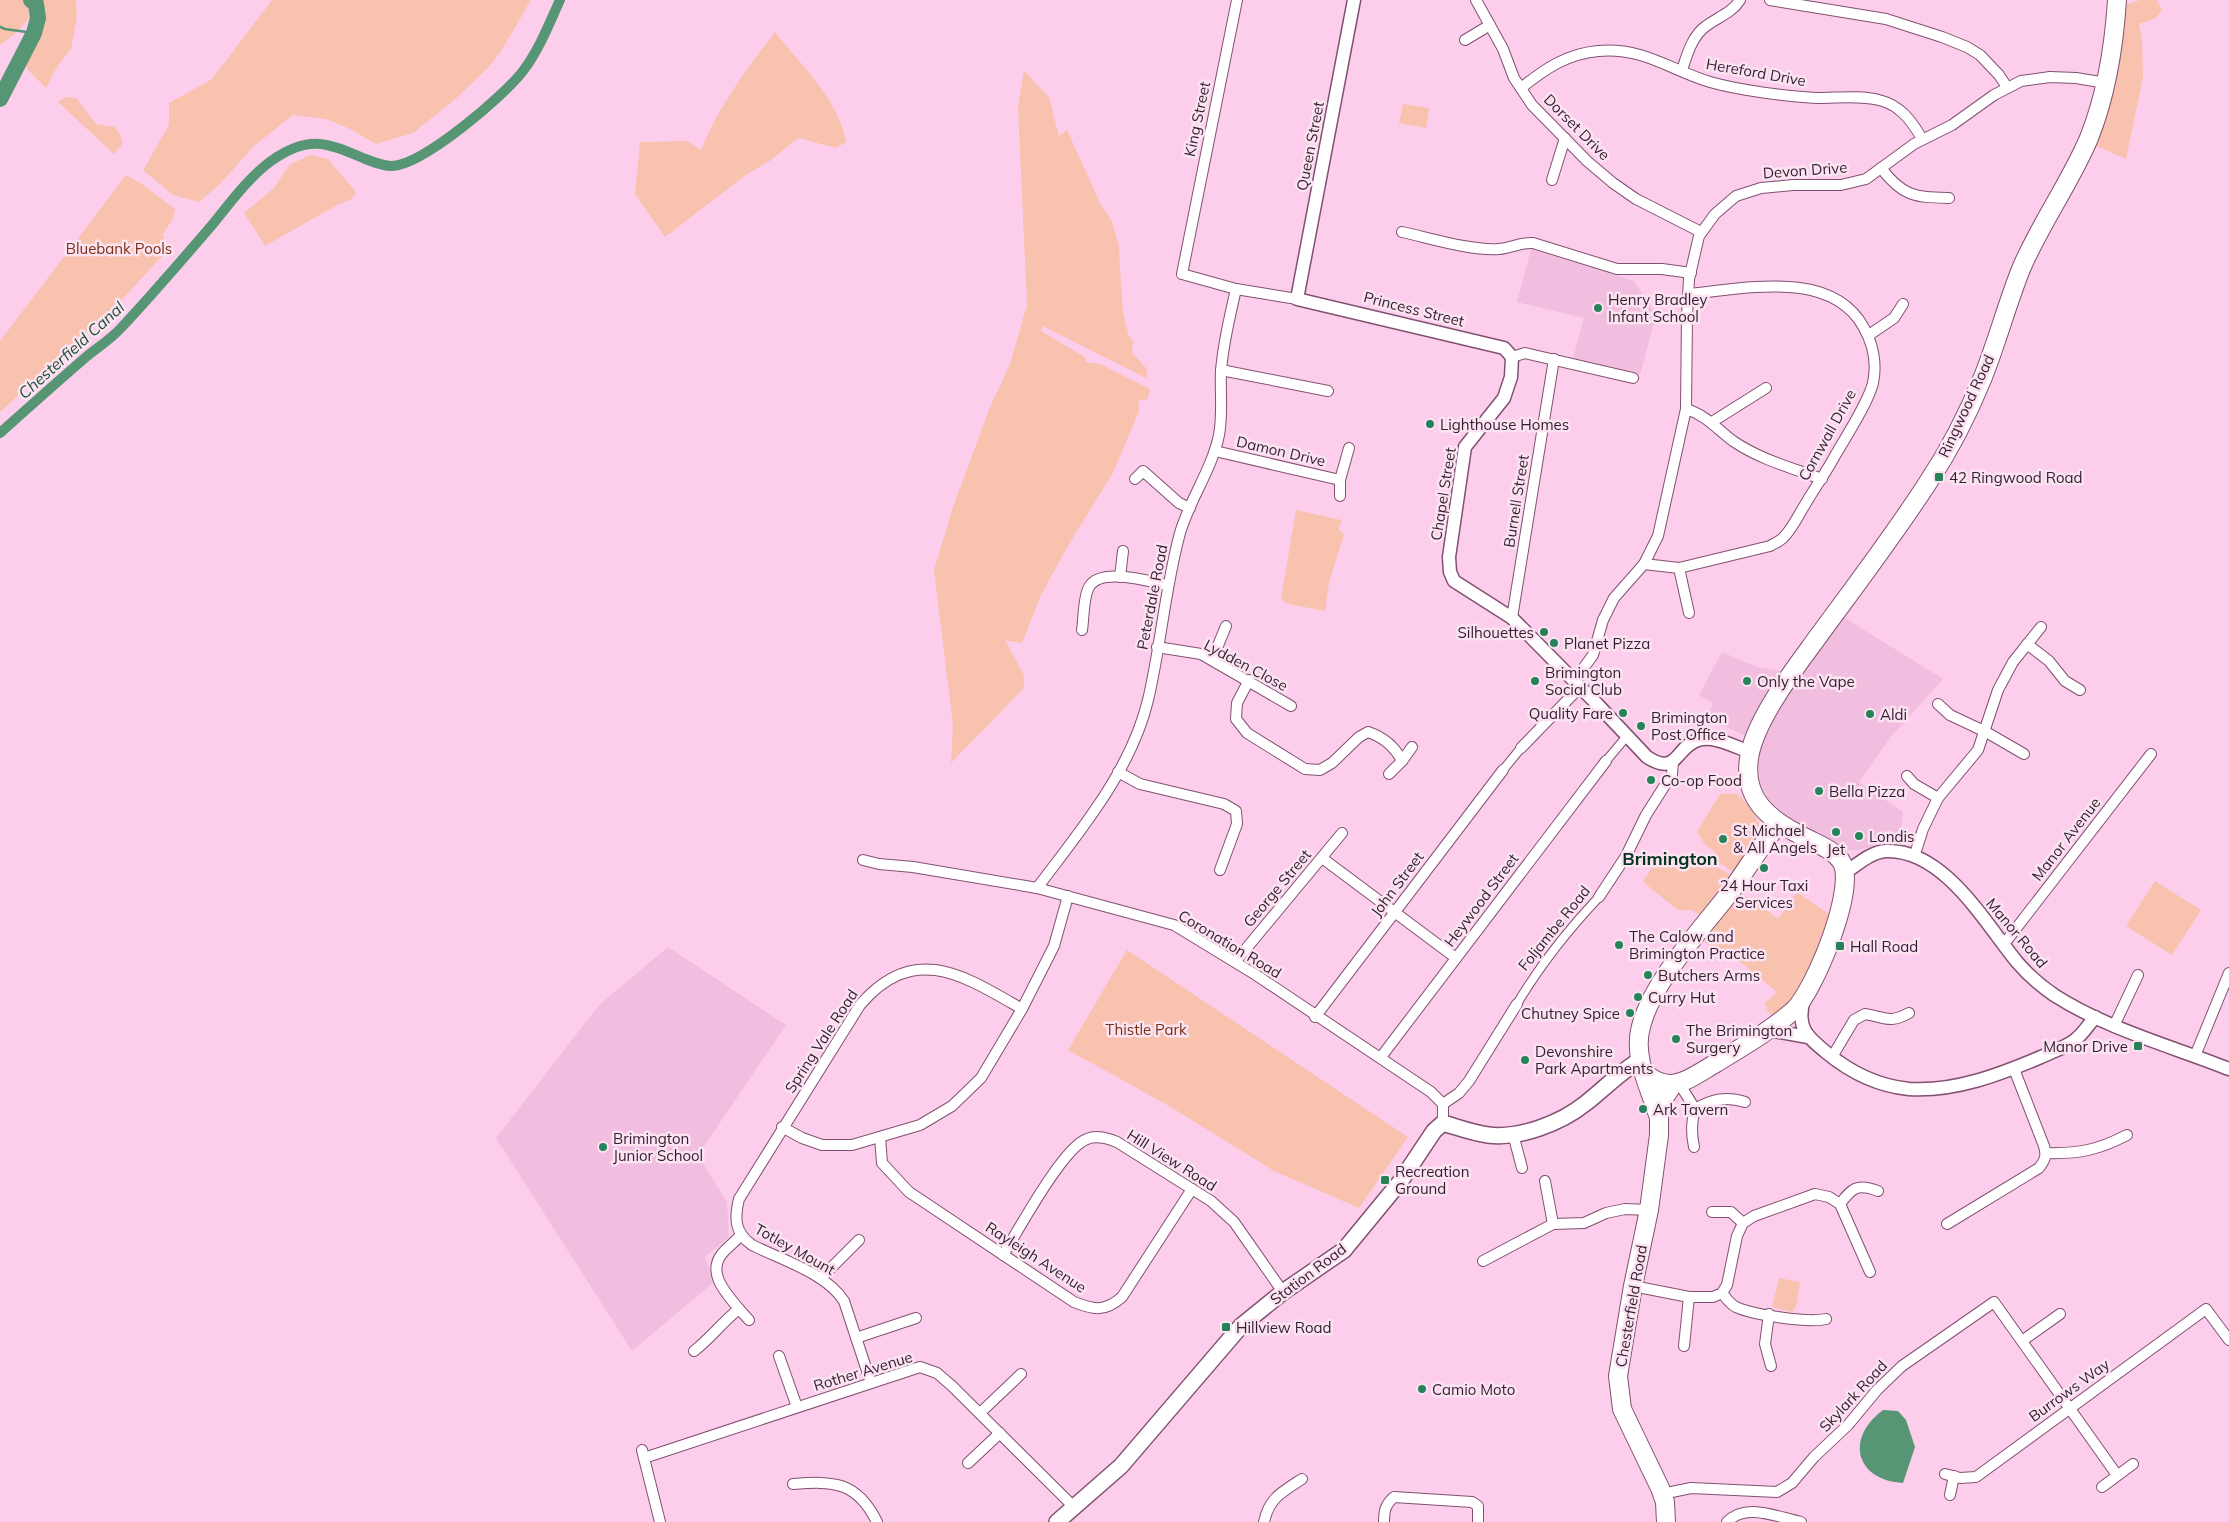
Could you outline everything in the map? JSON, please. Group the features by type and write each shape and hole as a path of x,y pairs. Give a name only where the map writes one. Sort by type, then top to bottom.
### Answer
{"highway":[{"name":"Ringwood Road","path":"1760,849 1762,826 1759,807 1748,778 1750,752 1759,729 1784,684 1928,483 1955,436 1982,378 2022,268 2088,139 2106,83 2114,45 2117,0"},
{"name":"Ringwood Road","path":"1759,807 1779,823 1832,852 1841,862 1846,872"},
{"path":"1658,1115 1642,1067 1640,1030 1649,1005 1670,970 1779,823"},
{"path":"1642,1067 1661,1084 1675,1085 1712,1066 1768,1030 1794,1010 1804,999 1831,939 1845,886 1846,872"},
{"name":"Chesterfield Road","path":"1666,1522 1662,1494 1622,1409 1618,1376 1633,1286 1649,1210 1659,1135 1659,1106 1675,1085"}],"main road":[{"path":"1443,1123 1489,1135 1513,1134 1563,1118 1642,1067"},
{"name":"Station Road","path":"1056,1522 1121,1466 1241,1326 1283,1292 1344,1250 1376,1212 1434,1131 1443,1123"}],"street":[{"name":"King Street","path":"1182,274 1237,0"},
{"name":"Queen Street","path":"1297,299 1354,0"},
{"name":"Dorset Drive","path":"1476,0 1503,49 1514,78 1532,105 1613,183 1636,198 1701,232"},
{"path":"1682,70 1686,55 1699,33 1706,26 1726,15 1740,0"},
{"path":"1770,0 1886,19 1942,37 1967,47 1980,55 1999,75 2007,87"},
{"path":"1465,40 1490,25"},
{"name":"Hereford Drive","path":"1521,88 1557,62 1598,51 1644,55 1710,82 1758,91 1815,98 1878,100 1893,105 1904,114 1914,125 1922,139"},
{"name":"Devon Drive","path":"1577,684 1593,655 1603,620 1614,598 1644,564 1658,536 1686,409 1686,315 1691,273 1699,236 1715,214 1736,196 1761,188 1793,185 1841,185 1866,179 1922,139 1952,125 2007,87 2021,81 2050,77 2076,78 2106,83"},
{"path":"1552,180 1565,138"},
{"path":"1882,168 1893,184 1912,195 1949,198"},
{"path":"1402,232 1482,249 1499,249 1525,242 1533,243 1617,269 1662,269 1691,273"},
{"name":"Princess Street","path":"1182,274 1236,289 1297,299 1504,348 1512,357"},
{"name":"Cornwall Drive","path":"1644,564 1679,568 1770,546 1783,538 1822,478 1855,420 1873,383 1874,357 1868,335 1859,318 1846,306 1810,289 1775,286 1689,294"},
{"name":"Peterdale Road","path":"1037,888 1091,816 1118,772 1133,742 1147,701 1167,585 1181,531 1215,451 1219,432 1221,370 1226,333 1236,289"},
{"path":"1868,335 1894,318 1903,304"},
{"path":"1512,357 1525,353 1583,368 1596,368 1633,378"},
{"name":"Chapel Street","path":"1512,357 1511,377 1504,398 1465,447 1449,557 1450,572 1454,581 1512,618 1647,757 1654,762 1662,764 1673,762"},
{"name":"Burnell Street","path":"1512,618 1554,359"},
{"path":"1221,370 1328,391"},
{"path":"1712,422 1766,388"},
{"path":"1686,409 1706,417 1732,440 1758,455 1822,478"},
{"name":"Damon Drive","path":"1340,496 1340,480 1349,448"},
{"name":"Damon Drive","path":"1215,451 1340,480"},
{"path":"1135,478 1143,471 1179,503 1190,508"},
{"path":"1120,577 1122,551"},
{"path":"1679,568 1689,613"},
{"path":"1082,630 1088,589 1094,580 1105,576 1120,577 1167,585"},
{"path":"1212,660 1226,626"},
{"path":"1914,857 1923,829 1938,798 1978,750 1986,732 1998,690 2013,662 2041,627"},
{"path":"2027,644 2049,661 2065,681 2080,690"},
{"name":"Lydden Close","path":"1157,647 1201,654 1249,680 1291,706"},
{"path":"1249,680 1237,703 1236,719 1247,733 1305,769 1320,770 1332,763 1359,737 1368,732 1378,735 1397,751 1402,761"},
{"path":"1503,770 1577,684"},
{"path":"1938,704 1950,715 1986,732 2024,754"},
{"path":"1606,761 1627,736"},
{"path":"1673,762 1686,745 1708,738 1750,752"},
{"path":"1389,774 1412,747"},
{"name":"Manor Avenue","path":"2004,944 2151,754"},
{"name":"Heywood Street","path":"1381,1057 1606,761"},
{"name":"Foljambe Road","path":"1443,1104 1459,1093 1469,1081 1530,982 1572,926 1599,897 1626,856 1646,815 1672,774 1673,762"},
{"name":"John Street","path":"1315,1017 1503,770"},
{"path":"1118,772 1140,784 1224,804 1236,811 1237,824 1220,870"},
{"path":"1907,776 1914,784 1938,798"},
{"name":"George Street","path":"1235,962 1342,833"},
{"name":"Manor Road","path":"1846,872 1869,856 1885,851 1904,853 1927,862 1941,871 2018,963 2037,982 2084,1012 2114,1026 2229,1069"},
{"path":"1322,858 1456,958"},
{"name":"Coronation Road","path":"863,860 1037,888 1174,925 1235,962 1315,1017 1381,1057 1431,1092 1443,1104"},
{"path":"782,1127 802,1138 829,1146 852,1145 920,1126 952,1106 981,1078 1022,1009 1054,946 1068,896"},
{"name":"Spring Vale Road","path":"739,1231 736,1213 739,1199 782,1127 860,1005 875,988 894,976 913,970 934,970 952,973 972,981 1022,1009"},
{"path":"2195,1056 2229,974"},
{"path":"2114,1026 2138,975"},
{"path":"1804,999 1801,1018 1808,1037"},
{"path":"1832,1057 1854,1020 1865,1014 1889,1021 1897,1020 1909,1013"},
{"path":"1768,1030 1808,1037 1855,1073 1880,1083 1908,1089 1954,1086 2014,1069 2075,1040 2095,1017"},
{"path":"1946,1224 2039,1168 2045,1161 2046,1153 2014,1069"},
{"path":"1675,1085 1695,1109 1692,1128 1694,1147"},
{"path":"1695,1109 1707,1102 1721,1098 1746,1102"},
{"path":"1443,1104 1443,1123"},
{"path":"1513,1134 1522,1168"},
{"path":"2046,1153 2078,1153 2105,1146 2127,1135"},
{"name":"Rayleigh Avenue","path":"880,1137 882,1163 909,1192 1074,1302 1087,1307 1100,1308 1111,1306 1122,1297 1192,1189"},
{"name":"Hill View Road","path":"1003,1255 1061,1163 1073,1148 1086,1139 1103,1137 1117,1142 1211,1201 1234,1222 1283,1292"},
{"path":"1545,1181 1553,1224"},
{"path":"1840,1204 1851,1190 1865,1186 1878,1191"},
{"path":"1633,1286 1689,1297 1713,1297 1722,1293 1727,1285 1737,1236 1743,1223 1754,1216 1815,1194 1829,1197 1840,1204 1870,1272"},
{"path":"1483,1261 1553,1224 1584,1223 1606,1213 1625,1209 1649,1210"},
{"path":"1712,1212 1730,1212 1743,1223"},
{"path":"739,1231 721,1255 717,1269 720,1283 749,1320"},
{"name":"Totley Mount","path":"739,1231 752,1245 821,1278 837,1291 844,1301 871,1383"},
{"path":"821,1278 860,1240"},
{"path":"1722,1293 1736,1307 1812,1322 1826,1319"},
{"path":"1684,1346 1689,1297"},
{"name":"Skylark Road","path":"1662,1494 1691,1488 1777,1492 1792,1483 1814,1458 1848,1425 1877,1390 1902,1366 1994,1302 2117,1475"},
{"path":"694,1351 709,1340 718,1327 739,1309"},
{"name":"Burrows Way","path":"1950,1495 1949,1475 1976,1477 2206,1309 2229,1340"},
{"path":"1768,1314 1766,1344 1772,1366"},
{"path":"2022,1341 2060,1314"},
{"path":"856,1338 916,1318"},
{"path":"779,1356 796,1408"},
{"name":"Rother Avenue","path":"660,1522 643,1454 796,1408 920,1367 938,1372 1074,1508"},
{"path":"980,1413 1021,1374"},
{"path":"968,1463 1000,1433"},
{"path":"2102,1486 2133,1464"},
{"path":"1264,1522 1266,1511 1274,1498 1302,1479"},
{"path":"793,1484 825,1481 838,1484 862,1500 877,1522"},
{"path":"1384,1522 1384,1510 1388,1502 1394,1498 1472,1502 1478,1506 1478,1522"},
{"path":"1727,1522 1734,1515 1752,1511 1801,1522"}],"shaded area":[{"name":"Henry Bradley Infant School","path":"1531,249 1634,281 1656,315 1640,375 1573,358 1584,318 1517,302"},
{"path":"1845,618 1943,679 1890,738 1859,782 1903,812 1901,828 1895,842 1858,850 1846,850 1789,819 1770,803 1761,785 1758,767 1761,745 1787,694"},
{"path":"1722,652 1757,667 1781,671 1761,704 1746,736 1707,718 1713,703 1699,695"},
{"name":"Brimington Junior School","path":"668,947 786,1025 698,1155 727,1202 729,1237 705,1257 714,1282 632,1351 496,1138 599,1005"},
{"path":"1883,1410 1898,1411 1906,1420 1915,1447 1903,1483 1887,1480 1874,1474 1866,1466 1861,1456 1860,1445 1863,1433 1871,1421"}],"green space":[{"path":"0,0 28,0 29,18 17,32 0,45"},
{"path":"40,0 76,0 77,18 71,49 57,67 46,88 27,69 25,63 43,25 43,8"},
{"path":"272,0 531,0 500,53 488,68 452,102 413,133 376,144 348,128 326,119 293,115 254,146 220,184 199,202 173,195 143,170 169,125 169,103 212,79"},
{"path":"2140,0 2157,0 2162,10 2156,18 2139,24 2142,42 2143,77 2126,159 2094,145 2113,91 2127,4"},
{"path":"775,32 827,97 836,112 846,142 836,148 798,138 771,160 746,175 665,237 635,194 640,142 687,141 701,150 716,119 734,89"},
{"path":"1024,71 1049,97 1059,136 1067,130 1101,205 1112,221 1119,248 1123,313 1129,336 1133,341 1132,353 1147,369 1146,378 1043,326 1041,331 1086,358 1085,362 1100,364 1150,389 1148,399 1138,401 1139,411 1113,473 1069,544 1041,595 1022,643 1005,640 1024,675 1024,688 951,763 953,726 934,570 953,507 990,407 1010,364 1027,305 1018,107"},
{"path":"66,97 76,98 96,124 115,127 122,144 114,154 58,102"},
{"path":"1403,104 1429,108 1426,128 1399,123"},
{"path":"311,155 328,159 356,192 352,199 337,205 265,246 244,213 273,189 290,164"},
{"name":"Bluebank Pools","path":"126,175 142,184 175,209 172,220 163,234 166,252 114,308 0,412 0,341"},
{"path":"1296,510 1341,520 1342,523 1339,526 1339,530 1344,534 1329,583 1325,611 1288,604 1281,599"},
{"path":"1720,794 1737,794 1751,809 1760,828 1759,845 1736,874 1713,858 1716,852 1706,846 1697,832"},
{"path":"1659,856 1677,858 1705,869 1710,863 1734,877 1703,917 1692,910 1678,910 1643,882"},
{"path":"2155,881 2201,910 2172,955 2126,926"},
{"path":"1797,892 1829,914 1815,956 1795,999 1772,1015 1766,1010 1768,1008 1764,1004 1777,992 1727,951 1722,958 1704,941 1738,893 1754,900 1778,919"},
{"name":"Thistle Park","path":"1127,950 1408,1137 1359,1208 1274,1171 1169,1106 1068,1050"},
{"path":"1779,1278 1800,1282 1796,1306 1792,1312 1772,1307"}],"waterway":[{"path":"0,99 34,33 38,18 36,4 31,0"},
{"name":"Chesterfield Canal","path":"0,433 117,332 247,183 271,161 296,147 306,144 327,145 388,166 406,163 423,154 481,112 523,71 543,37 560,0"},
{"path":"0,27 34,33"}],"place":[{"name":"Henry Bradley Infant School","path":"1598,308"},
{"name":"Lighthouse Homes","path":"1430,424"},
{"name":"42 Ringwood Road","path":"1939,477"},
{"name":"Silhouettes","path":"1544,632"},
{"name":"Planet Pizza","path":"1554,643"},
{"name":"Brimington Social Club","path":"1535,681"},
{"name":"Only the Vape","path":"1747,681"},
{"name":"Quality Fare","path":"1623,713"},
{"name":"Aldi","path":"1870,714"},
{"name":"Brimington Post Office","path":"1641,726"},
{"name":"Co-op Food","path":"1651,780"},
{"name":"Bella Pizza","path":"1819,791"},
{"name":"Jet","path":"1836,832"},
{"name":"Londis","path":"1859,836"},
{"name":"St Michael & All Angels","path":"1723,839"},
{"name":"24 Hour Taxi Services","path":"1764,868"},
{"name":"The Calow and Brimington Practice","path":"1619,945"},
{"name":"Hall Road","path":"1840,946"},
{"name":"Butchers Arms","path":"1648,975"},
{"name":"Curry Hut","path":"1638,997"},
{"name":"Chutney Spice","path":"1630,1013"},
{"name":"The Brimington Surgery","path":"1676,1039"},
{"name":"Manor Drive","path":"2138,1046"},
{"name":"Devonshire Park Apartments","path":"1525,1060"},
{"name":"Ark Tavern","path":"1643,1109"},
{"name":"Brimington Junior School","path":"603,1147"},
{"name":"Recreation Ground","path":"1385,1180"},
{"name":"Hillview Road","path":"1226,1327"},
{"name":"Camio Moto","path":"1422,1389"}],"district":[{"name":"Brimington","path":"1670,858"}]}
